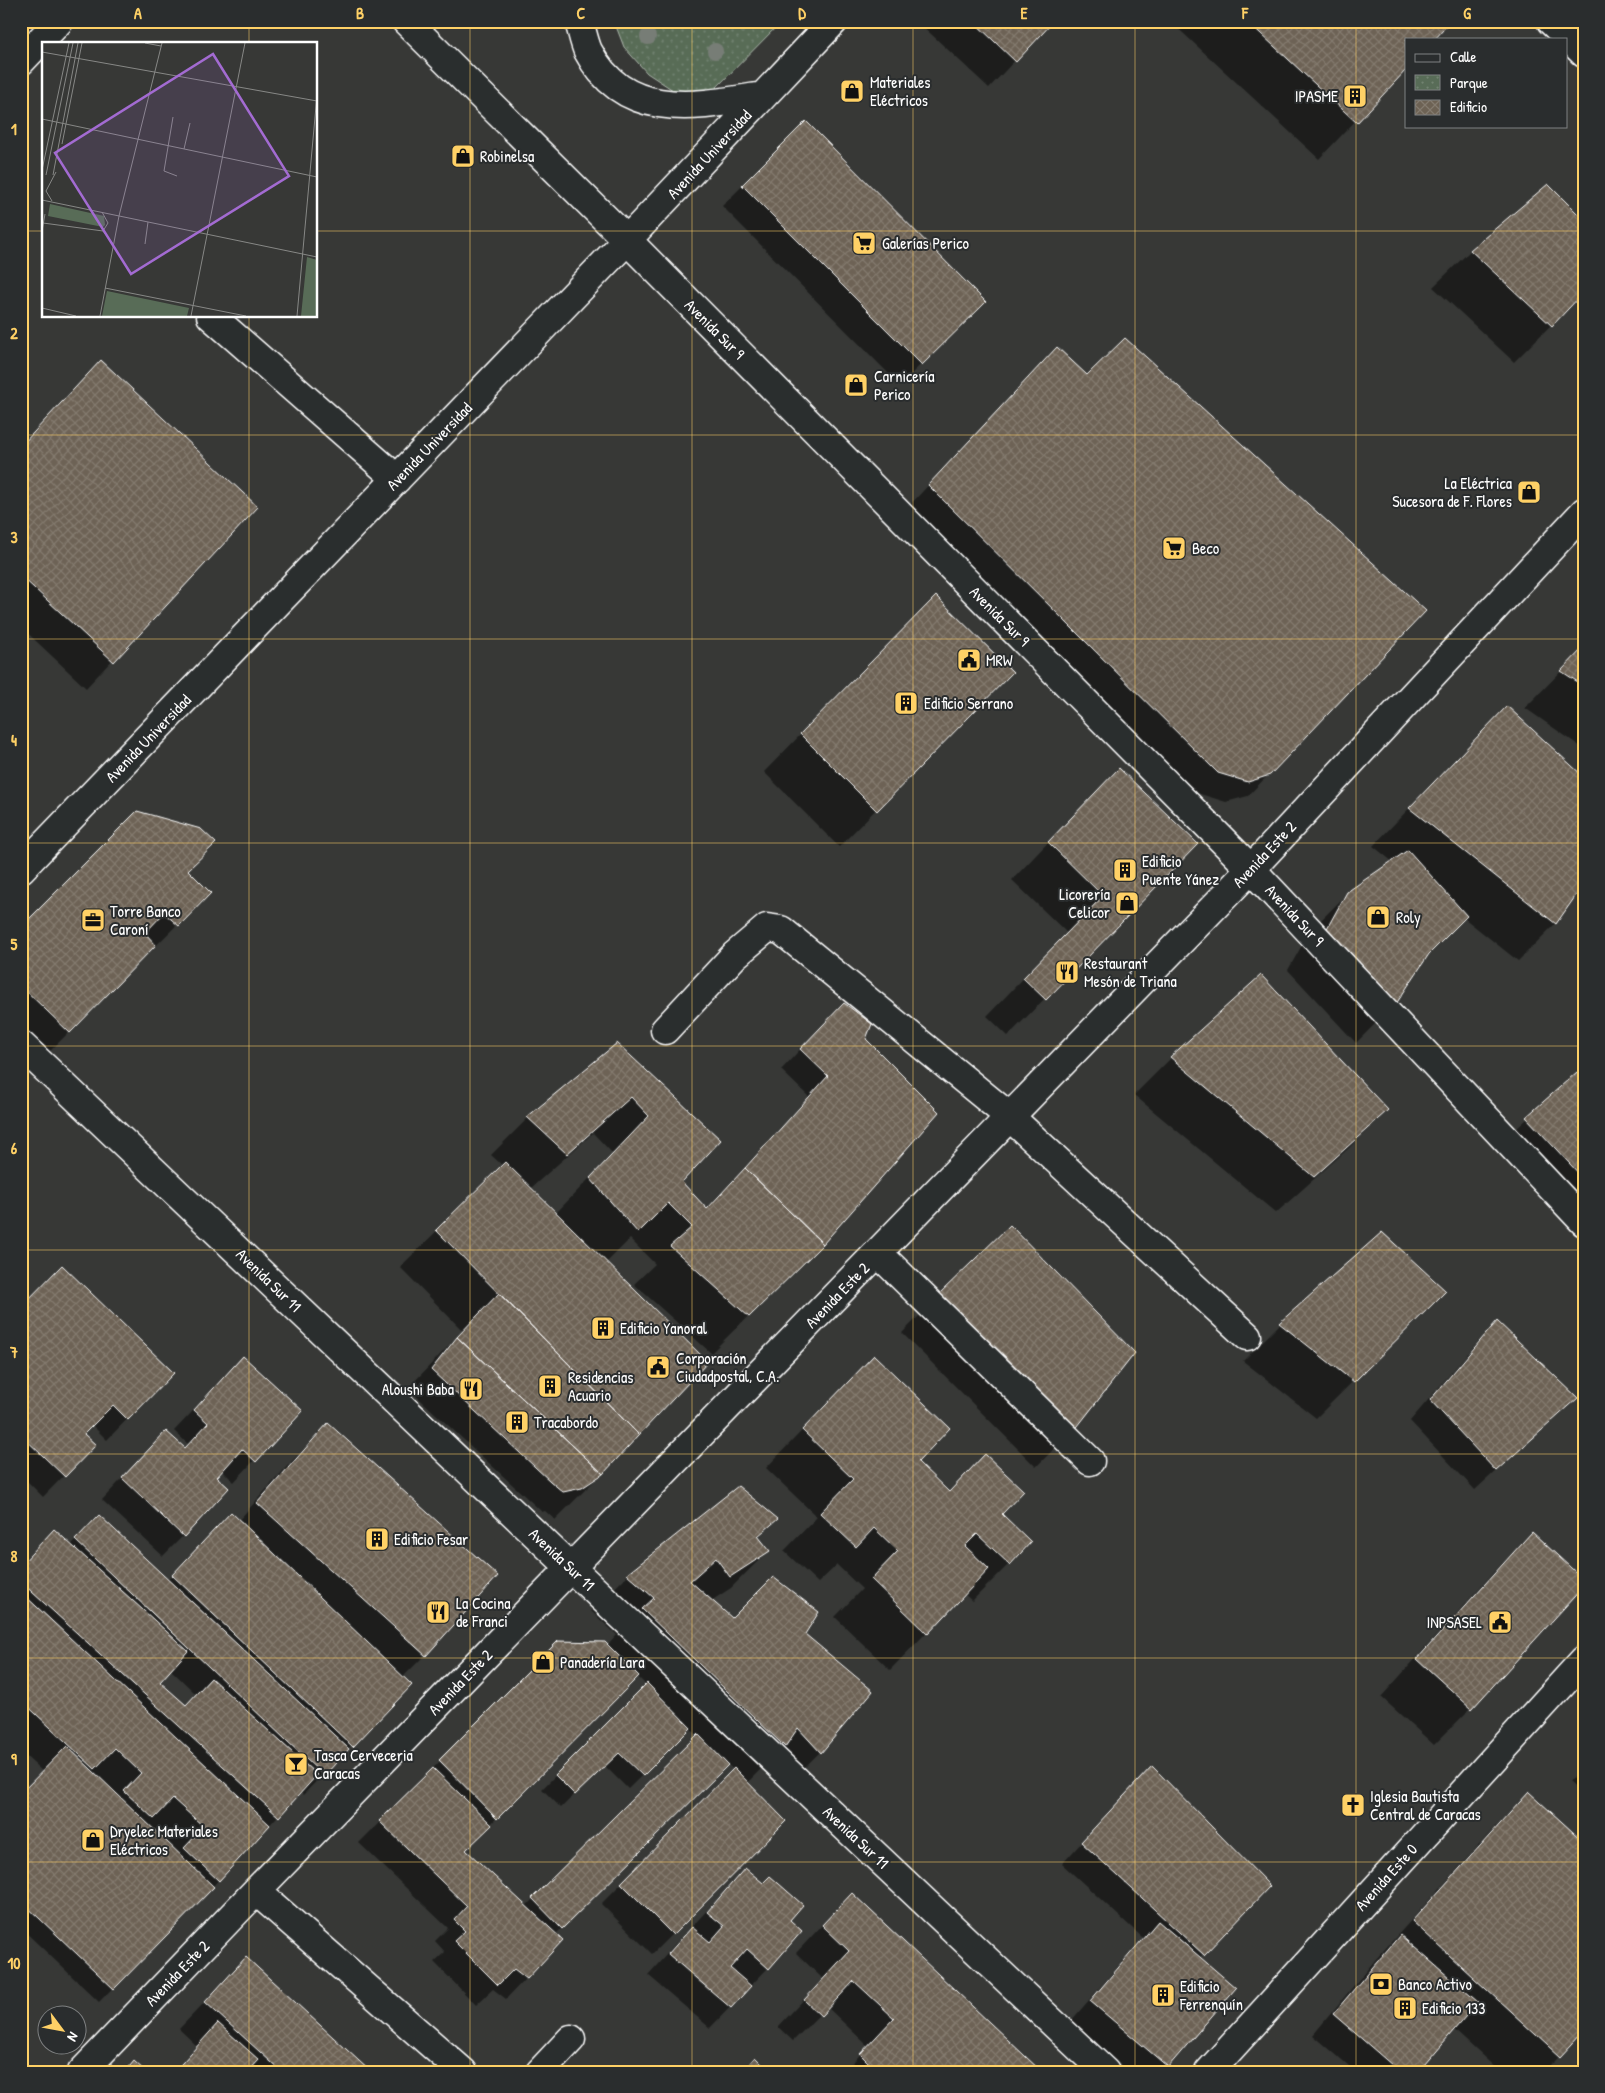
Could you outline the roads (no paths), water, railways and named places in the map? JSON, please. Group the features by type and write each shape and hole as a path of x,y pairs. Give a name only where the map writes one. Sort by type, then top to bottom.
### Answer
{"street":[{"path":"21,61 59,21"},
{"name":"Avenida Sur 9","path":"406,21 627,240 1251,869 1584,1222"},
{"path":"579,21 588,50 603,73 625,93 650,102 680,106 720,103 763,96"},
{"name":"Avenida Universidad","path":"21,870 627,240 834,21"},
{"path":"1551,21 1584,52"},
{"path":"212,318 397,479"},
{"name":"Avenida Este 2","path":"82,2072 1251,869 1584,512"},
{"path":"665,1030 735,956 767,928 781,930 1010,1117 1247,1336"},
{"name":"Avenida Sur 11","path":"21,1045 1105,2072"},
{"path":"878,1253 1090,1461"},
{"name":"Avenida Este 0","path":"1208,2072 1584,1660"},
{"path":"256,1891 463,2072"},
{"path":"540,2072 571,2039"}],"place":[{"name":"Materiales Eléctricos","path":"852,91"},
{"name":"IPASME","path":"1355,96"},
{"name":"Robinelsa","path":"463,156"},
{"name":"Galerías Perico","path":"864,243"},
{"name":"Carnicería Perico","path":"856,385"},
{"name":"La Eléctrica Sucesora de F. Flores","path":"1529,492"},
{"name":"Beco","path":"1174,548"},
{"name":"MRW","path":"969,660"},
{"name":"Edificio Serrano","path":"906,703"},
{"name":"Edificio Puente Yánez","path":"1125,870"},
{"name":"Licorería Celicor","path":"1127,903"},
{"name":"Roly","path":"1378,917"},
{"name":"Torre Banco Caroní","path":"93,920"},
{"name":"Restaurant Mesón de Triana","path":"1067,972"},
{"name":"Edificio Yanoral","path":"603,1328"},
{"name":"Corporación Ciudadpostal, C.A.","path":"658,1367"},
{"name":"Residencias Acuario","path":"550,1386"},
{"name":"Aloushi Baba","path":"471,1389"},
{"name":"Tracabordo","path":"517,1422"},
{"name":"Edificio Fesar","path":"377,1539"},
{"name":"La Cocina de Franci","path":"438,1612"},
{"name":"INPSASEL","path":"1500,1622"},
{"name":"Panadería Lara","path":"543,1662"},
{"name":"Tasca Cerveceria Caracas","path":"296,1764"},
{"name":"Iglesia Bautista Central de Caracas","path":"1353,1805"},
{"name":"Dryelec Materiales Eléctricos","path":"93,1840"},
{"name":"Banco Activo","path":"1381,1984"},
{"name":"Edificio Ferrenquín","path":"1163,1995"},
{"name":"Edificio 133","path":"1405,2008"}]}
